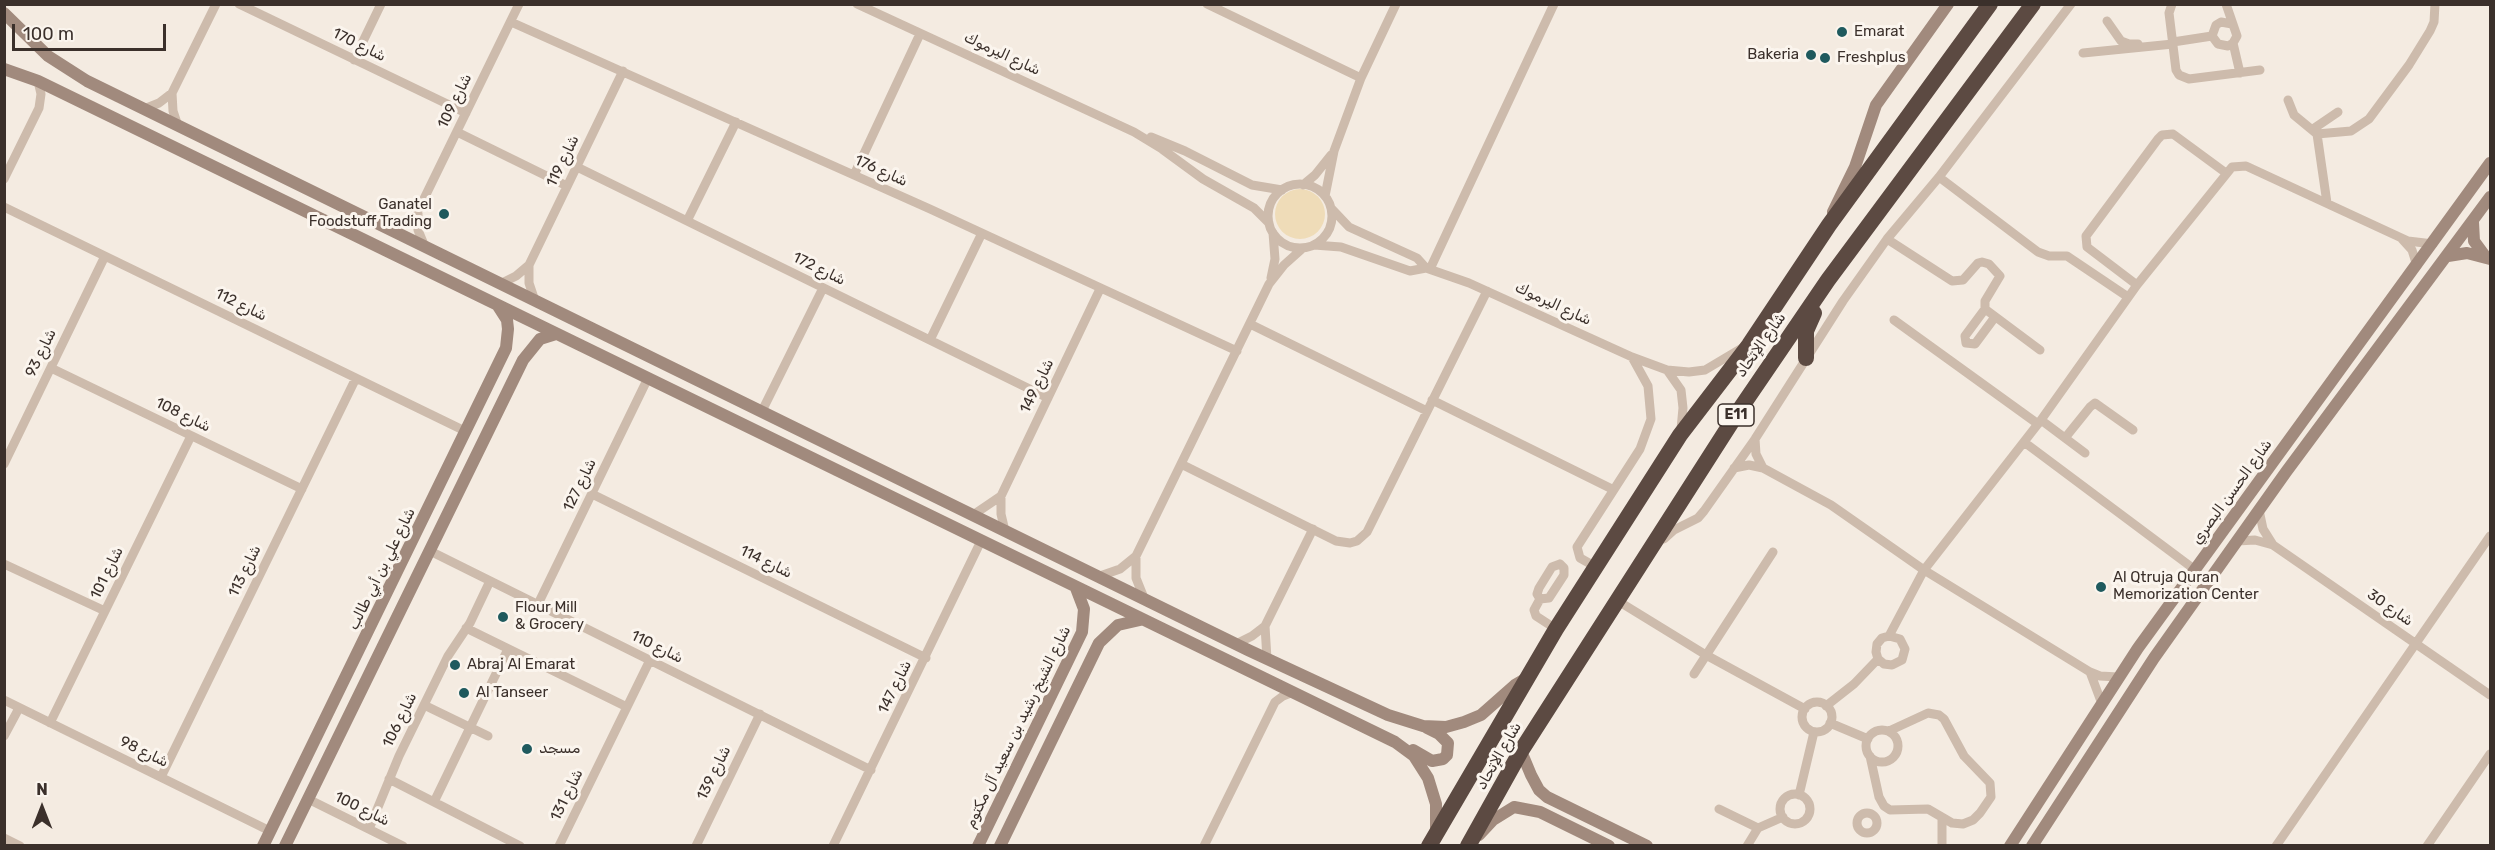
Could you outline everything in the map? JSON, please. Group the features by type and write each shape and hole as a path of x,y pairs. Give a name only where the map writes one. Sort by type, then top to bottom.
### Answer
{"highway":[{"name":"شارع الإتحاد","path":"1468,845 1521,751 1740,409 1828,280 2033,4"},
{"name":"شارع الإتحاد","path":"1432,840 1556,629 1680,435 1749,345 1829,225 1991,5"},
{"path":"1806,358 1806,331 1827,294 1828,280"}],"main road":[{"path":"10,4 15,23"},
{"path":"1829,225 1837,201 1855,167 1876,105 1948,4"},
{"path":"4,13 36,46 60,66 144,109 1236,644 1388,715 1423,726 1439,734 1448,743 1449,750 1443,759 1432,761 61,92 4,69"},
{"name":"شارع الحسن البصري","path":"2010,846 2118,678 2194,569 2328,389 2490,164"},
{"path":"2032,846 2154,658 2286,471 2490,197"},
{"path":"2473,222 2474,241 2488,258"},
{"path":"402,258 399,248 411,240"},
{"path":"2448,256 2467,253 2488,258"},
{"name":"شارع علي بن أبي طالب","path":"263,846 506,348 507,320 497,305"},
{"path":"285,846 527,352 540,339 556,334"},
{"path":"678,393 688,389 690,385 687,375"},
{"path":"2318,430 2312,422 2331,398 2328,389"},
{"path":"484,392 495,394 502,403"},
{"path":"2286,471 2283,466 2299,444 2293,435"},
{"path":"964,532 966,523 973,515"},
{"name":"شارع الشيخ رشيد بن سعيد آل مكتوم","path":"978,846 1082,632 1084,620 1081,597 1076,588"},
{"path":"1000,846 1099,643 1111,629 1126,621 1142,620"},
{"path":"1071,654 1081,652 1086,655 1089,664"},
{"path":"354,659 362,667 373,668"},
{"path":"1423,726 1446,727 1481,715 1515,685 1530,676"},
{"path":"340,688 351,689 358,698"},
{"path":"1403,747 1423,767 1433,789 1436,804 1432,840"},
{"path":"1521,751 1530,775 1539,790 1547,797 1647,846"},
{"path":"1468,845 1493,820 1514,807 1540,812 1609,846"}],"street":[{"path":"144,109 159,103 172,93 216,4"},
{"name":"شارع 170","path":"239,4 466,113"},
{"path":"354,60 381,4"},
{"name":"شارع 109","path":"418,211 519,4"},
{"name":"شارع اليرموك","path":"856,4 1134,132 1185,151 1252,185 1282,190"},
{"path":"1207,4 1361,78"},
{"path":"1325,196 1334,151 1361,78 1396,4"},
{"path":"1428,269 1554,4"},
{"path":"1636,572 1647,563 1670,532 1698,518 1755,439 1806,358 1887,240 1939,177 2071,4"},
{"path":"2172,4 2169,9 2176,70 2184,78 2260,70"},
{"path":"2226,4 2237,36 2233,44 2240,73"},
{"path":"2288,100 2294,116 2315,132 2351,131 2369,119 2409,65 2434,22 2435,4"},
{"name":"شارع 176","path":"511,21 982,233 1237,351"},
{"path":"2107,21 2125,47"},
{"path":"2212,36 2216,25 2221,22 2232,24"},
{"path":"854,175 920,33"},
{"path":"2082,53 2212,36"},
{"path":"2212,36 2218,45 2233,44"},
{"name":"شارع 119","path":"500,284 516,276 529,264 623,71"},
{"path":"38,81 41,94 39,108"},
{"path":"4,179 39,108 48,98 61,92"},
{"path":"172,93 173,111 178,126"},
{"path":"2315,132 2338,112"},
{"path":"687,221 736,122"},
{"path":"457,132 567,186"},
{"name":"شارع اليرموك","path":"1134,132 1162,149 1198,176 1254,208 1269,223"},
{"path":"2315,132 2327,203"},
{"path":"2137,285 2087,247 2086,236 2158,139 2162,135 2173,134 2226,173"},
{"path":"1303,185 1326,164 1334,151"},
{"path":"1889,636 1924,570 2039,422 2137,285 2232,167 2246,166 2400,237 2416,243 2433,244"},
{"name":"شارع 172","path":"577,167 1048,398"},
{"path":"1939,177 2038,252 2049,256 2067,256 2128,297"},
{"path":"1100,576 1120,569 1136,556 1269,284 1275,259 1273,233 1269,223 1270,205 1282,190 1292,186 1311,186 1325,196 1331,208 1331,225 1327,234 1284,265 1269,284"},
{"name":"شارع 112","path":"4,207 465,431"},
{"name":"شارع اليرموك","path":"1331,208 1349,227 1416,258 1428,269 1487,291 1632,357 1667,370 1689,372 1705,370 1749,345"},
{"path":"388,229 408,221 418,211"},
{"path":"418,211 418,230 425,247"},
{"path":"930,340 982,233"},
{"path":"1273,233 1286,245 1308,247"},
{"path":"2400,237 2412,250 2417,266"},
{"path":"1887,240 1952,281 1963,280 1978,263 1989,264 2000,276 1984,301 1986,309 2040,350"},
{"name":"شارع اليرموك","path":"1308,247 1341,247 1410,271 1428,269"},
{"name":"شارع 93","path":"4,464 105,256"},
{"path":"529,264 529,283 535,301"},
{"path":"762,411 823,288"},
{"name":"شارع 149","path":"1001,496 1100,289"},
{"path":"1181,464 1343,543 1350,543 1363,537 1487,291"},
{"path":"1986,309 1965,336 1968,345 1975,344 1995,317"},
{"path":"1894,320 2085,453"},
{"path":"1250,324 1427,411"},
{"path":"1562,565 1576,552 1579,543 1612,489 1645,440 1651,419 1648,386 1632,357"},
{"name":"شارع 108","path":"51,368 302,489"},
{"path":"1667,370 1680,390 1683,408 1680,435"},
{"name":"شارع 113","path":"161,777 356,378"},
{"name":"شارع 127","path":"538,604 648,378"},
{"path":"1432,400 1612,489"},
{"path":"2065,438 2095,403 2133,430"},
{"name":"شارع 101","path":"50,723 191,436"},
{"path":"1755,439 1756,454 1763,468"},
{"path":"2024,442 2194,569"},
{"path":"1734,468 1749,465 1763,468 1831,506 1924,570 2090,672 2100,676 2118,678"},
{"name":"شارع 114","path":"592,494 926,658"},
{"path":"973,515 1001,496"},
{"path":"1001,496 1001,514 1005,531"},
{"path":"2259,510 2263,529 2273,545"},
{"path":"1236,644 1265,626 1313,530"},
{"path":"2276,846 2490,536"},
{"name":"شارع 30","path":"2237,542 2255,540 2273,545 2490,695"},
{"name":"شارع 147","path":"833,846 981,541"},
{"name":"شارع 110","path":"430,551 871,770"},
{"path":"1576,552 1580,558 1596,567"},
{"path":"1694,674 1773,552"},
{"path":"1136,556 1136,578 1144,598"},
{"path":"1556,629 1536,616 1534,610 1540,599 1537,591 1552,567 1557,563 1562,565"},
{"path":"4,564 105,611"},
{"path":"1540,599 1546,600 1551,595 1565,573 1562,565"},
{"name":"شارع 106","path":"369,829 389,779 424,705 452,648 466,628 490,581"},
{"path":"1618,601 1706,655 1805,709"},
{"path":"1265,626 1268,659"},
{"path":"466,628 627,707"},
{"path":"1889,636 1897,637 1905,649 1904,656 1892,665 1884,664 1878,659 1876,652 1877,644 1882,638 1889,636"},
{"path":"434,802 507,649"},
{"path":"1826,706 1854,684 1878,659"},
{"name":"شارع 131","path":"559,846 650,660"},
{"path":"2090,672 2102,704"},
{"path":"1204,846 1275,702 1276,692 1272,682"},
{"path":"1275,702 1282,696 1293,692"},
{"name":"شارع 98","path":"4,700 270,831"},
{"path":"1814,703 1826,706 1831,716 1830,723 1825,729 1814,732 1808,729 1803,723 1802,716 1805,709 1814,703"},
{"path":"424,705 488,736"},
{"path":"4,736 19,708"},
{"path":"1928,713 1939,715 1947,724 1964,756 1990,783 1991,797 1973,820 1963,824 1952,824 1928,809 1898,812 1884,806 1879,797 1870,756 1866,748 1868,739 1875,732 1889,731 1928,713"},
{"name":"شارع 139","path":"696,846 760,714"},
{"path":"1830,723 1868,739"},
{"path":"1870,756 1886,761 1895,755 1898,745 1889,731"},
{"path":"1798,795 1814,732"},
{"path":"2427,846 2490,754"},
{"path":"389,779 520,846"},
{"path":"1788,795 1798,795 1807,801 1808,815 1803,821 1788,822 1783,817 1780,807 1788,795"},
{"path":"1868,813 1870,803 1879,797"},
{"name":"شارع 100","path":"308,799 403,846"},
{"path":"1719,808 1758,828"},
{"path":"1747,846 1758,828 1783,817"},
{"path":"1942,819 1942,846"},
{"path":"4,838 20,846"}],"sand":[{"path":"1300,189 1314,193 1321,200 1325,214 1321,228 1314,235 1300,239 1286,235 1279,228 1275,214 1279,200 1286,193"}],"place":[{"name":"Emarat","path":"1842,32"},
{"name":"Bakeria","path":"1811,55"},
{"name":"Freshplus","path":"1825,58"},
{"name":"Ganatel Foodstuff Trading","path":"444,214"},
{"name":"Al Qtruja Quran Memorization Center","path":"2101,587"},
{"name":"Flour Mill & Grocery","path":"503,617"},
{"name":"Abraj Al Emarat","path":"455,665"},
{"name":"Al Tanseer","path":"464,693"},
{"name":"مسجد","path":"527,749"}]}
